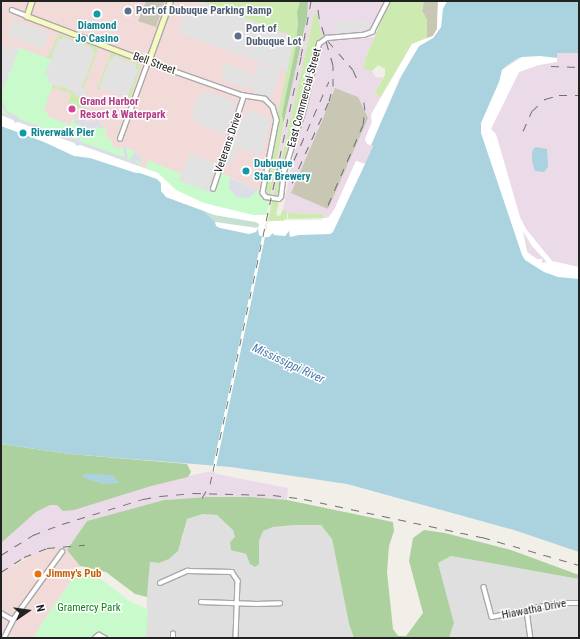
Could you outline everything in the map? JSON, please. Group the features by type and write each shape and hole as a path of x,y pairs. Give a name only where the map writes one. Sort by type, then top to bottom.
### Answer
{"street":[{"path":"27,16 32,1"},
{"path":"120,139 170,1"},
{"name":"East Commercial Street","path":"274,106 277,120 264,195 277,200 281,197 284,172 304,109 319,44 327,38 364,35 372,32 388,1"},
{"name":"Bell Street","path":"12,10 148,62 244,96 259,97 268,101 274,106"},
{"name":"Veterans Drive","path":"213,189 244,96"},
{"path":"4,638 13,620 62,552"},
{"path":"160,583 187,571 232,572 238,578 236,638"},
{"name":"Hiawatha Drive","path":"484,587 492,617 527,611 559,603 579,603"},
{"path":"201,602 257,604 280,603"},
{"path":"527,611 531,638"},
{"path":"1,614 13,620"},
{"path":"95,638 99,635 104,638"}],"shaded area":[{"path":"1,1 300,1 284,122 270,200 262,197 261,191 221,173 213,193 179,181 180,174 148,161 146,168 138,172 142,157 126,147 118,149 113,147 111,141 104,134 107,130 96,120 93,123 70,125 47,116 44,111 53,84 50,59 17,47 1,92"},
{"path":"146,1 165,1 156,27 138,21"},
{"name":"Port of Dubuque Lot","path":"200,1 288,35 293,43 287,72 181,34 179,31 187,9 191,11"},
{"path":"308,1 385,1 372,29 368,33 322,37 314,14 273,197 270,196 296,65 304,34"},
{"path":"424,1 438,1 437,29 433,36 427,38 427,20 422,11"},
{"path":"14,20 30,26 30,28 32,27 48,32 46,45 41,48 26,43 27,40 25,42 7,36"},
{"path":"368,20 369,30 339,32 333,22"},
{"path":"63,37 76,42 76,45 78,42 92,48 95,52 88,70 85,70 88,72 82,86 79,87 85,89 86,97 76,95 74,94 74,91 48,82 48,76 45,75 51,59 54,59 51,58 58,39 62,40"},
{"path":"375,37 366,57 363,69 372,71 376,78 383,77 375,92 380,98 371,115 372,122 365,139 367,144 373,146 365,164 356,161 334,210 328,218 322,214 285,213 283,209 294,152 322,45 324,42 330,40"},
{"path":"1,43 8,50 12,47 17,47 18,51 10,73 8,72 9,74 2,93 1,67 6,66 1,66"},
{"path":"557,53 579,53 579,277 530,261 485,114 502,70 506,66 518,58 557,58"},
{"path":"114,56 125,60 125,64 126,61 136,65 135,68 138,70 132,86 129,85 131,87 127,98 99,88 103,77 107,77 104,75 110,59 112,60"},
{"path":"225,63 252,74 247,88 222,80 224,76 221,74"},
{"path":"262,64 280,71 272,98 251,91 252,87 249,86 258,65 260,66"},
{"path":"335,88 358,97 368,118 328,209 291,193"},
{"path":"204,91 234,102 233,105 236,106 225,134 196,123 196,119 191,117 198,97 200,98"},
{"path":"1,98 7,111 17,116 19,119 77,140 82,126 74,123 74,120 86,120 86,123 93,123 96,119 104,127 103,129 97,127 92,129 84,126 79,141 125,158 123,147 126,147 128,159 130,160 134,152 142,157 140,163 136,160 135,161 140,165 139,167 80,145 77,146 74,143 49,134 45,135 43,131 18,122 15,123 13,120 1,115 1,113 8,115 2,107"},
{"path":"248,110 269,118 271,123 260,154 239,148 232,164 226,165 242,117 245,117"},
{"path":"190,153 218,164 210,184 216,186 213,193 179,181"},
{"path":"230,178 258,190 248,198 237,197 229,189"},
{"path":"183,203 215,215 256,222 260,226 253,229 208,221"},
{"path":"212,471 217,474 288,488 287,500 252,497 208,497 164,500 87,521 67,550 65,547 41,551 24,559 1,574 1,543 36,512 50,505"},
{"path":"203,514 217,515 233,529 239,553 246,554 250,564 259,554 259,541 263,531 273,527 321,525 332,539 349,624 354,638 146,638 150,562 159,563 169,559 183,537 183,528 187,519"},
{"path":"59,547 65,547 80,566 76,574 43,621 34,638 1,638 1,574 34,554"},
{"path":"451,556 579,579 579,638 449,638 454,623 438,563"}],"green space":[{"path":"199,1 300,1 295,50 282,113 284,122 270,197 266,196 265,192 279,120 278,113 293,43 288,37 288,34"},
{"path":"300,1 308,1 307,17 284,122 282,114 295,50 298,22 297,13"},
{"path":"390,1 424,1 422,11 427,20 427,38 412,44 380,98 375,92 385,75 385,69 378,65 372,71 363,69 366,57"},
{"path":"317,13 322,37 316,45 303,104 283,169 279,193 278,196 273,197 314,14"},
{"path":"58,34 98,48 83,90 81,89 95,52 91,50 92,48 78,43 76,45 76,42 63,37 62,40 58,39 45,76 47,82 60,89 61,86 73,92 77,96 87,98 88,102 84,109 70,108 71,105 68,103 71,93 52,88 44,110 48,112 47,116 58,120 32,112 30,101 47,56 50,54"},
{"path":"17,47 51,59 45,74 48,76 48,82 53,84 44,110 48,112 47,116 70,125 72,119 86,120 86,123 93,123 96,119 107,130 104,134 111,141 113,147 118,149 126,147 142,157 139,172 146,168 148,160 181,174 180,180 213,193 221,173 261,191 262,197 270,200 262,237 258,228 260,224 256,222 215,215 203,211 44,142 1,126 1,92 18,50"},
{"path":"111,53 141,65 129,102 124,99 127,98 138,70 135,68 136,64 114,56 112,60 110,60 99,88 102,91 97,89"},
{"path":"272,200 279,202 276,215 280,216 283,209 287,213 287,219 284,219 284,221 268,222"},
{"path":"288,213 322,214 326,218 288,219"},
{"path":"1,444 70,454 187,464 191,472 188,477 151,486 74,510 63,511 57,505 50,505 36,512 1,543"},
{"path":"208,497 252,497 287,500 393,522 394,531 389,546 387,572 393,629 398,636 406,636 423,613 409,561 413,538 424,530 445,533 511,550 579,575 579,579 451,556 438,563 454,623 449,638 354,638 349,624 332,539 321,525 273,527 263,531 259,541 259,564 255,567 250,564 246,554 231,550 230,542 235,537 233,530 217,515 203,514 187,519 178,551 169,559 159,563 150,562 147,597 135,594 106,572 80,566 67,550 87,521 164,500"},
{"name":"Gramercy Park","path":"76,574 98,577 131,602 148,609 146,638 34,638 43,621"}],"water":[{"name":"Mississippi River","path":"447,1 579,1 579,53 557,53 557,58 518,58 502,70 501,82 485,114 526,259 579,277 579,552 514,530 347,484 231,467 70,454 1,444 1,126 157,179 162,185 166,197 203,211 216,223 258,228 259,235 289,231 322,232 365,164 373,146 371,145 401,77 419,46 433,38 441,27 442,9"},
{"path":"536,147 547,149 548,167 544,172 535,171 532,161 532,152"},
{"path":"82,475 112,475 120,483 103,484 82,477"}],"pier":[{"path":"438,1 447,1 443,9 441,27 433,38 419,46 400,77 371,145 367,144 365,139 372,122 371,115 412,44 433,36 437,29"},
{"path":"540,56 557,58 557,62 539,65 519,72 491,129 496,134 520,217 526,229 552,261 579,267 579,279 558,277 544,272 525,260 481,133 481,123 499,82 502,70 522,57","holes":["523,231 532,246 547,262 542,263 542,259 537,259 527,252"]},
{"path":"1,115 13,120 15,123 18,122 38,130 37,135 40,139 39,130 45,135 49,134 74,143 77,146 80,145 158,173 176,190 204,203 253,215 267,215 264,230 266,231 268,222 271,221 322,220 323,218 328,218 334,210 356,161 365,164 333,232 330,234 299,235 290,237 289,231 285,236 274,235 273,233 269,237 265,237 215,471 212,471 262,237 259,235 258,228 260,224 215,215 166,197 161,191 161,183 157,179 90,158 74,156 44,142 1,126"},
{"path":"215,222 258,228 256,232 249,234 220,228 216,226"}],"railway":[{"path":"202,498 210,484 213,471 301,56 311,1"},
{"path":"292,183 329,101 333,86 333,65 319,17 317,1"},
{"path":"328,41 353,70 358,81"},
{"path":"551,66 579,67"},
{"path":"294,160 329,81"},
{"path":"523,131 532,111 545,99 559,95 579,95"},
{"path":"328,205 363,125 365,110 363,97"},
{"path":"1,555 33,535 62,524 143,499 193,493 273,495 304,499 482,537 579,565"},
{"path":"1,572 24,557 47,548 85,545"}],"place":[{"name":"Port of Dubuque Parking Ramp","path":"128,11"},
{"name":"Diamond Jo Casino","path":"97,14"},
{"name":"Port of Dubuque Lot","path":"238,36"},
{"name":"Grand Harbor Resort & Waterpark","path":"72,109"},
{"name":"Riverwalk Pier","path":"23,133"},
{"name":"Dubuque Star Brewery","path":"246,171"},
{"name":"Jimmy's Pub","path":"38,574"}]}
